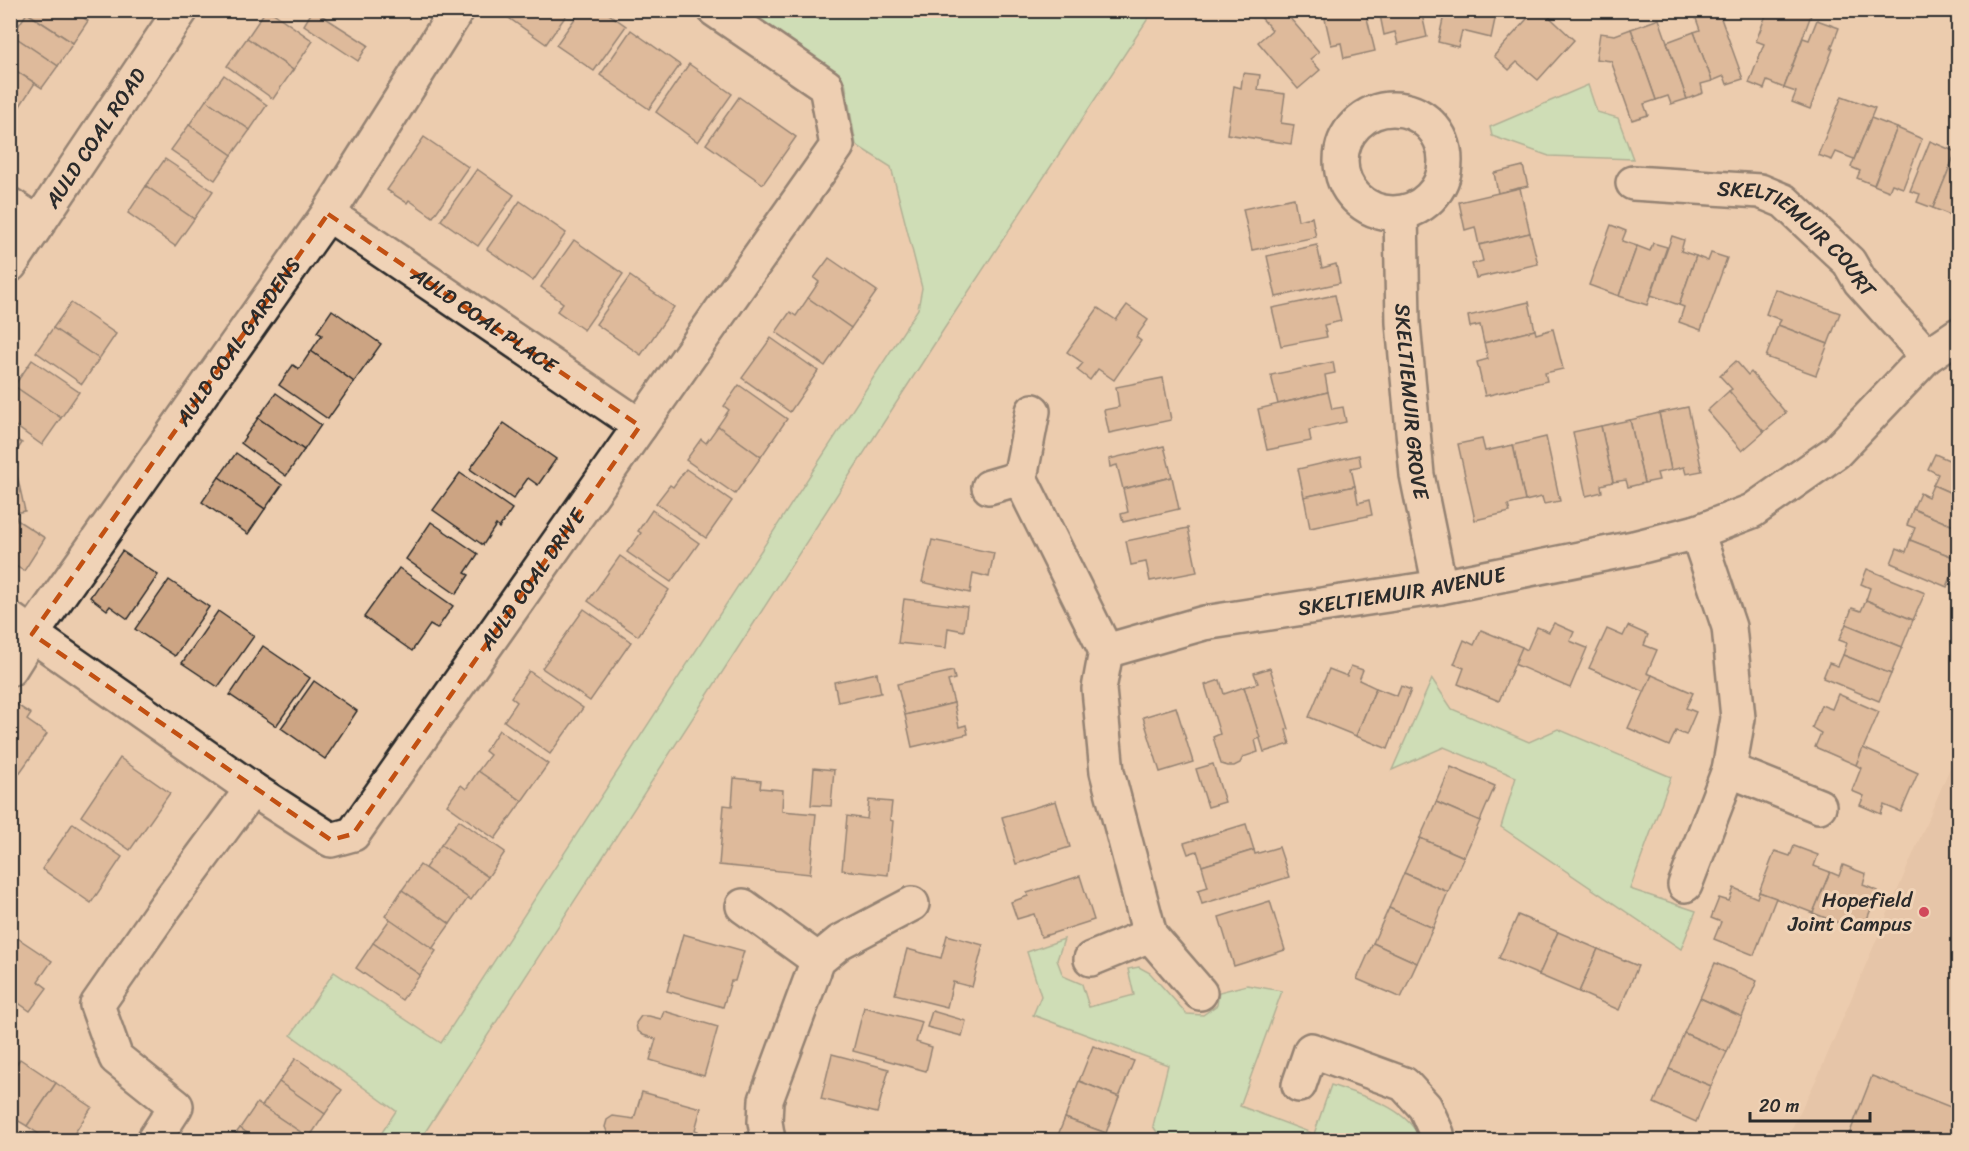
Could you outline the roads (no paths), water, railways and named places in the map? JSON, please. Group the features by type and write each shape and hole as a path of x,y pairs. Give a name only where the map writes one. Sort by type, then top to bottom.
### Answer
{"street":[{"name":"AULD COAL ROAD","path":"10,265 181,10"},
{"name":"AULD COAL GARDENS","path":"10,669 21,627 328,214 457,10"},
{"name":"AULD COAL DRIVE","path":"21,627 252,789 331,840 353,834 837,146 826,86 715,10"},
{"name":"SKELTIEMUIR COURT","path":"1633,183 1760,191 1784,201 1849,262 1860,281 1927,356"},
{"path":"10,205 38,223"},
{"name":"SKELTIEMUIR GROVE","path":"1401,213 1403,323 1417,475 1440,587"},
{"name":"AULD COAL PLACE","path":"328,214 640,426"},
{"name":"SKELTIEMUIR AVENUE","path":"1106,651 1204,623 1440,587 1634,548 1696,532 1752,511 1836,452 1927,356 1959,335"},
{"path":"1033,411 1020,478 1106,651 1099,689 1107,772 1150,935 1200,993"},
{"path":"989,487 1020,478"},
{"path":"1685,885 1728,770 1738,718 1729,627 1696,532"},
{"path":"1728,770 1819,806"},
{"path":"154,1140 176,1106 116,1058 97,1005 252,789"},
{"path":"768,1140 765,1122 766,1100 818,960 840,942 912,904"},
{"path":"743,906 818,960"},
{"path":"1091,959 1150,935"},
{"path":"1299,1085 1311,1050 1404,1084 1425,1107 1438,1140"}],"place":[{"name":"Hopefield Joint Campus","path":"1924,912"}]}
